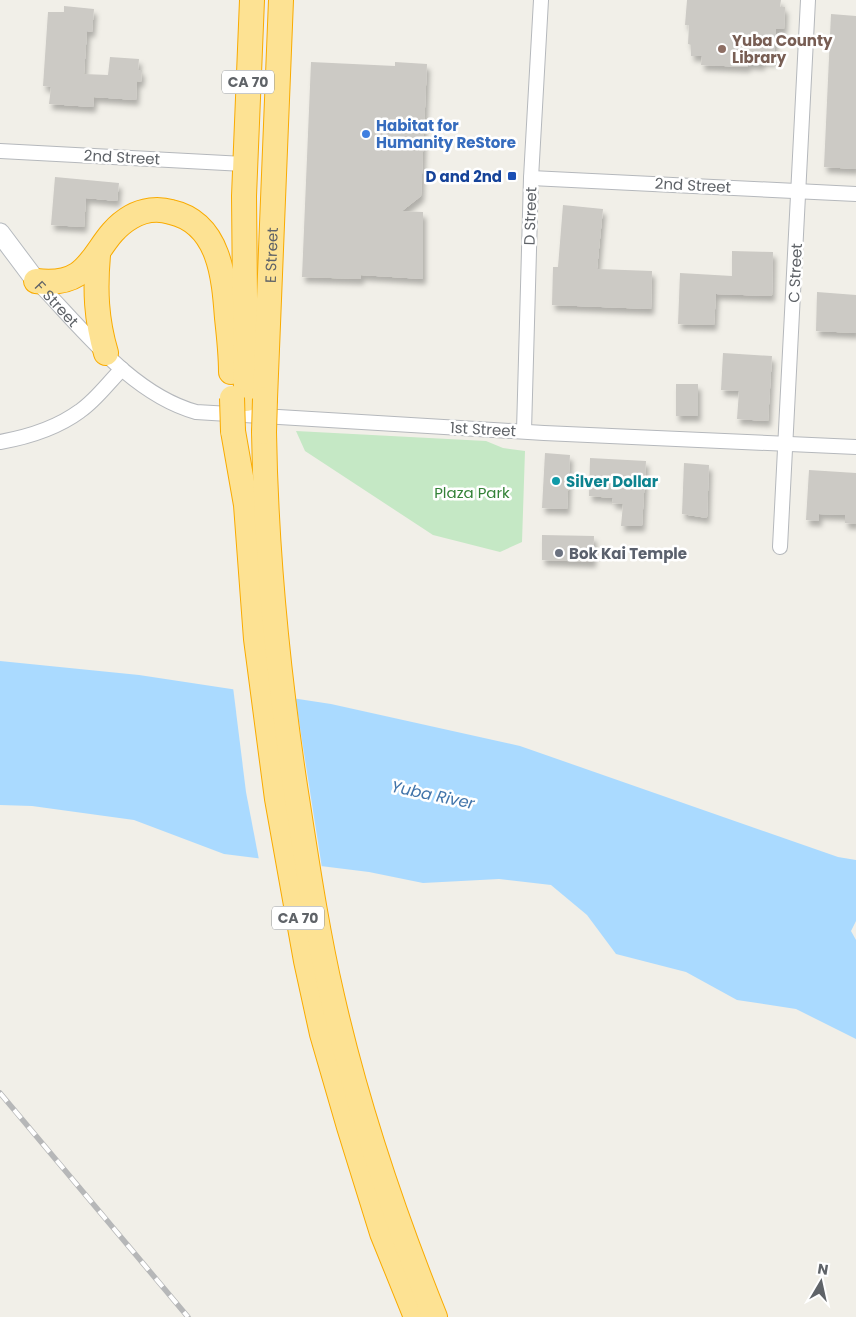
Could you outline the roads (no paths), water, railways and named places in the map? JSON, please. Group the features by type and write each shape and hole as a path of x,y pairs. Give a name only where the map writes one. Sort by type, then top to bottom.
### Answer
{"highway":[{"name":"E Street","path":"252,0 244,164 248,432 256,508"},
{"name":"E Street","path":"248,399 281,0"},
{"path":"36,280 49,282 75,276 83,271 124,222 132,216 147,211 176,213 190,220 202,229 212,244 222,271 248,399"},
{"path":"98,255 95,297 98,323 114,361"},
{"name":"CA 70","path":"256,508 256,639 277,799 306,960 325,1043 354,1146 382,1233 416,1317"},
{"name":"CA 70","path":"256,508 300,816 332,995 363,1114 384,1179 435,1317"}],"main road":[{"name":"F Street","path":"0,233 36,280"}],"street":[{"name":"D Street","path":"524,431 531,178 541,0"},
{"name":"C Street","path":"780,547 800,191 808,0"},
{"name":"2nd Street","path":"0,151 244,164"},
{"name":"2nd Street","path":"531,178 856,194"},
{"name":"F Street","path":"36,280 114,361"},
{"name":"1st Street","path":"114,361 159,398 196,412 856,448"},
{"path":"0,442 28,436 63,422 89,403 114,361"}],"water":[{"name":"Yuba River","path":"0,661 139,675 331,704 520,746 838,857 856,860 856,921 851,931 856,940 856,1039 796,1009 737,1000 686,972 616,954 587,915 551,885 499,879 423,883 369,872 224,854 134,820 32,806 0,805"}],"railway":[{"path":"0,1093 188,1317"}],"place":[{"name":"Yuba County Library","path":"722,49"},
{"name":"Habitat for Humanity ReStore","path":"366,134"},
{"name":"D and 2nd","path":"512,176"},
{"name":"Silver Dollar","path":"556,481"},
{"name":"Bok Kai Temple","path":"559,553"}],"park label":[{"name":"Plaza Park","path":"472,492"}]}
